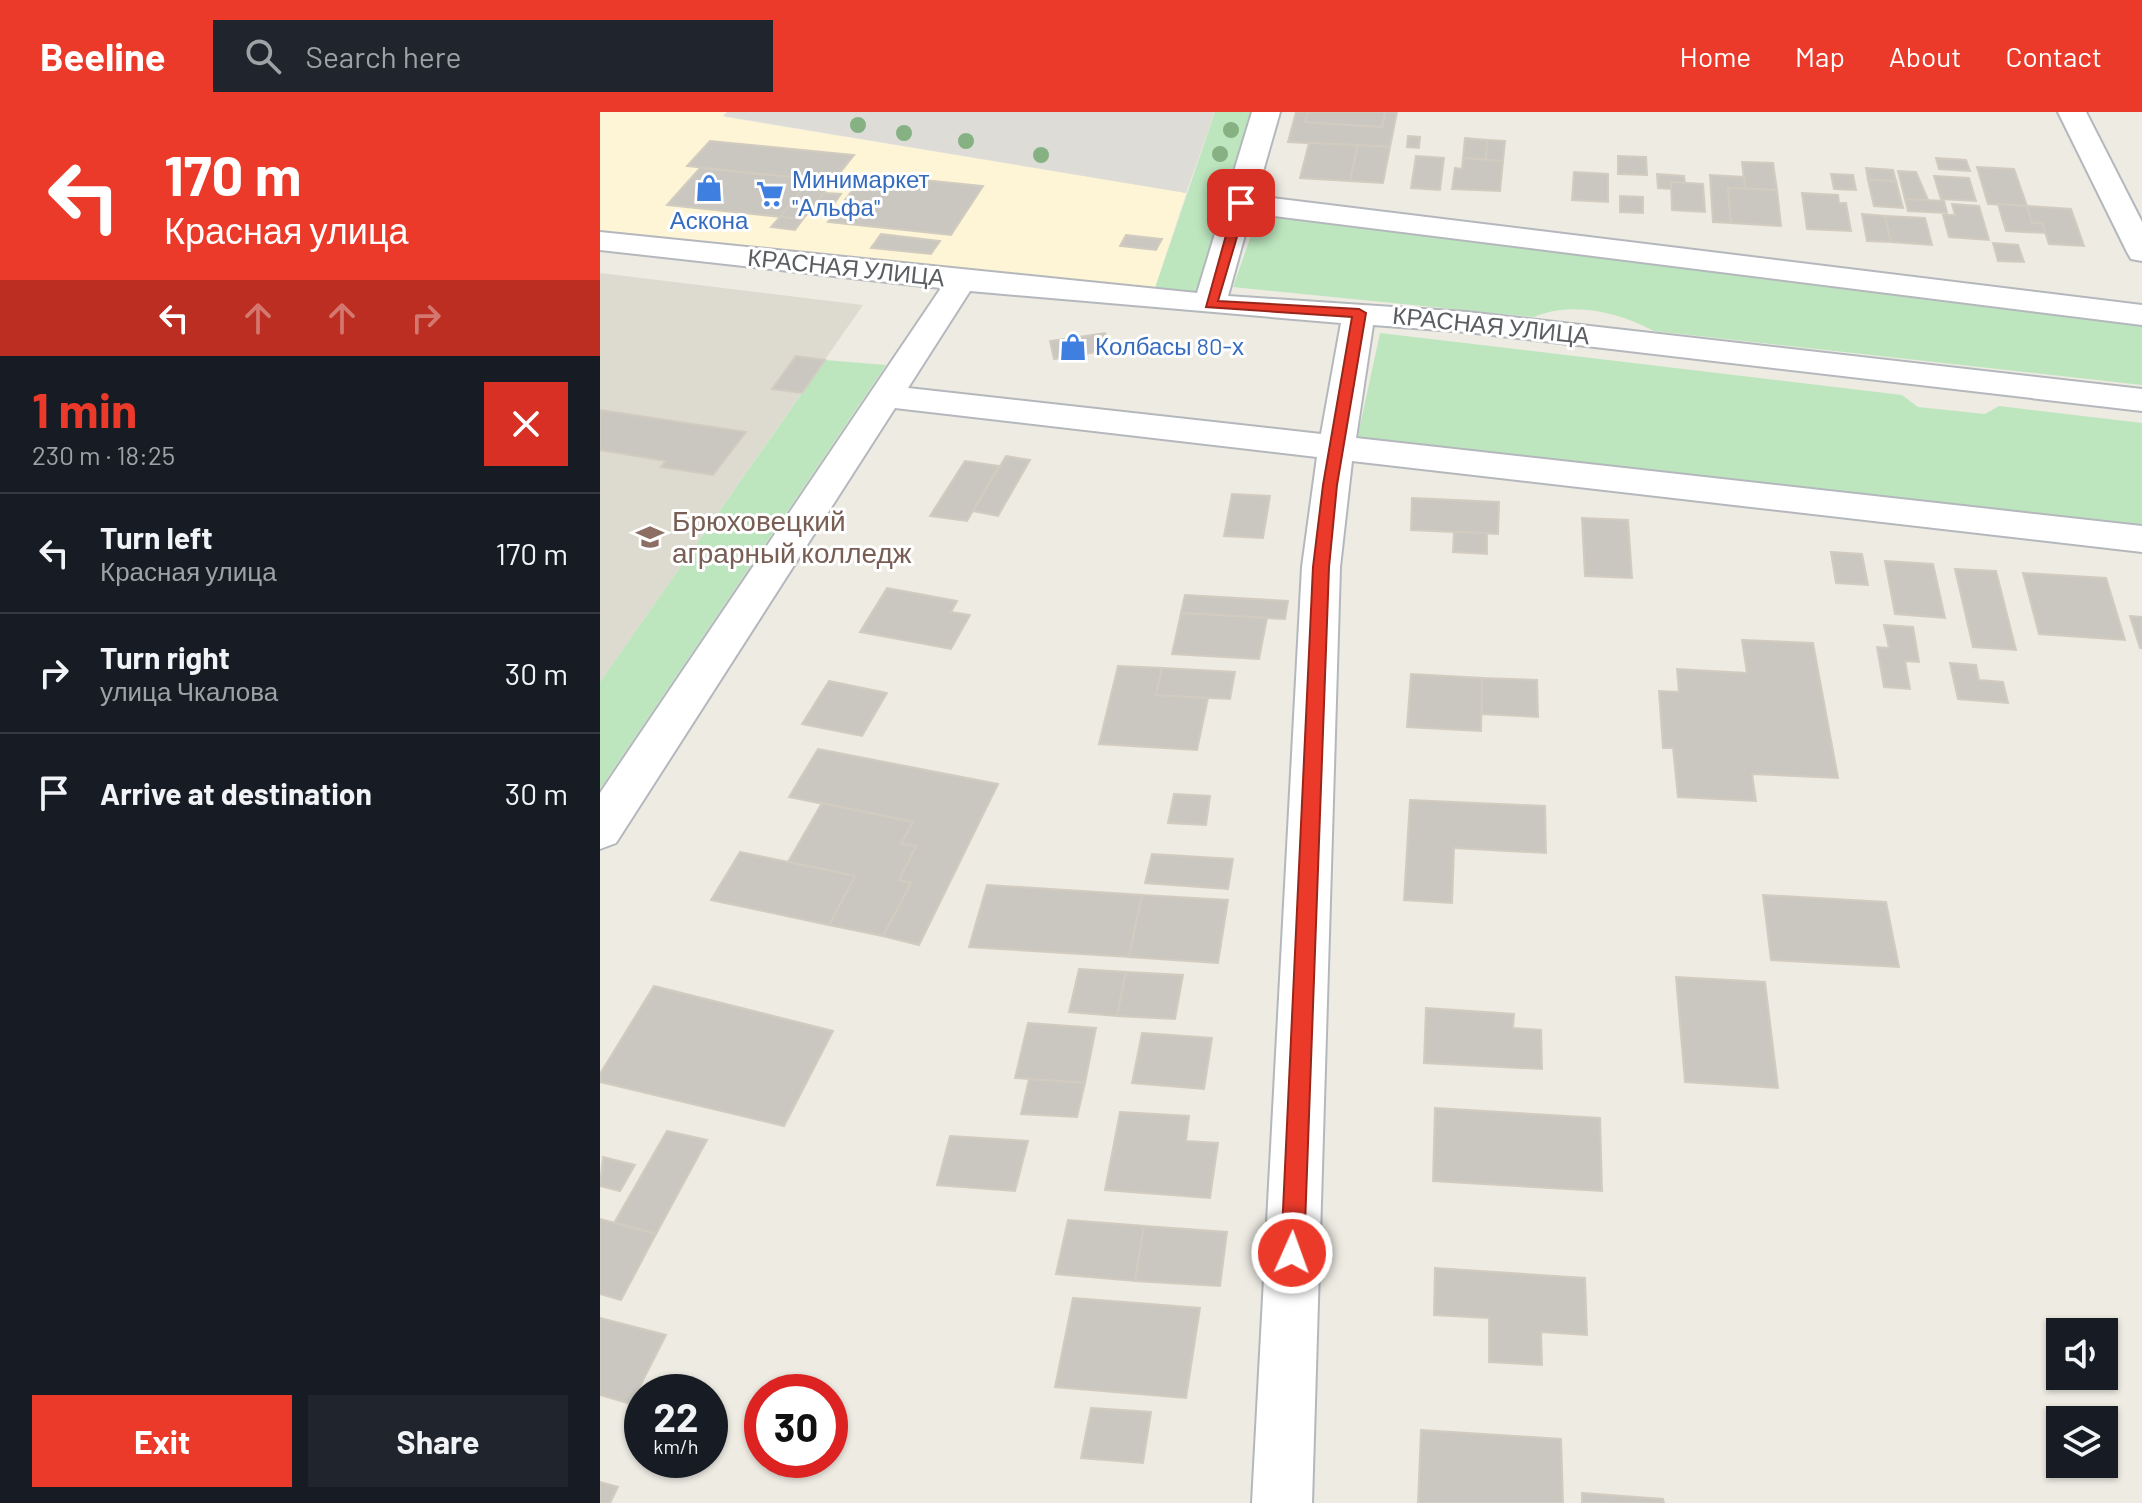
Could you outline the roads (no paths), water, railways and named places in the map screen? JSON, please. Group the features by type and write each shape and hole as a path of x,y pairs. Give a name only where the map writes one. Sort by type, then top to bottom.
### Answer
{"street":[{"path":"1210,304 1266,112"},
{"path":"2072,112 2142,252"},
{"path":"1241,203 2142,315"},
{"name":"КРАСНАЯ УЛИЦА","path":"600,241 961,281 1210,304 1359,313 2142,400"},
{"path":"600,830 961,281"},
{"path":"1282,1503 1321,567 1336,447 1359,313"},
{"path":"886,396 2142,539"}],"place":[{"name":"Аскона","path":"709,188"},
{"name":"Минимаркет \"Альфа\"","path":"770,194"},
{"name":"Колбасы 80-х","path":"1073,347"},
{"name":"Брюховецкий аграрный колледж","path":"650,537"}]}
